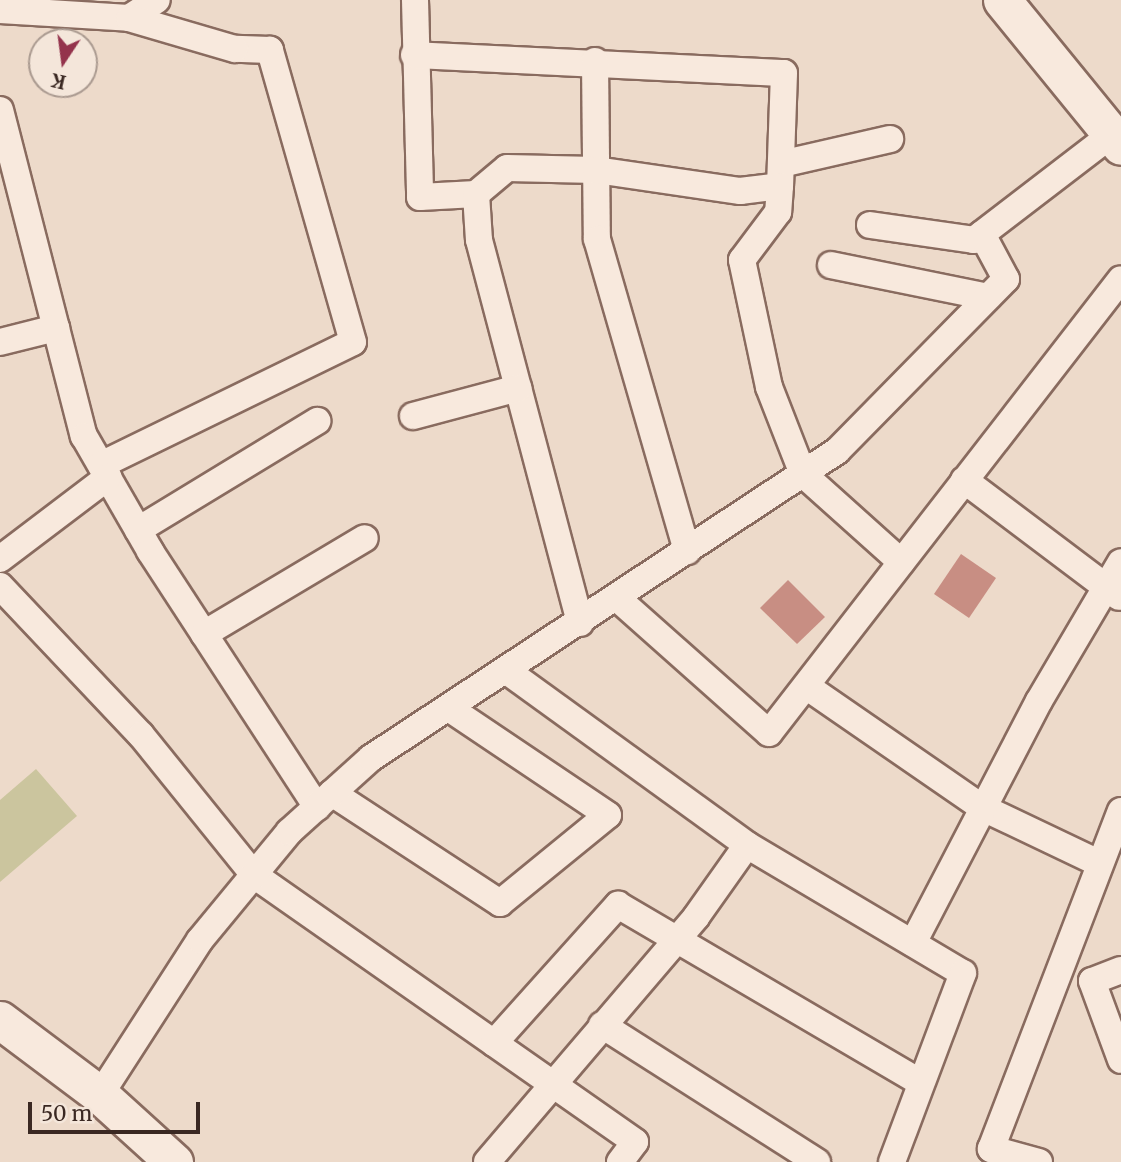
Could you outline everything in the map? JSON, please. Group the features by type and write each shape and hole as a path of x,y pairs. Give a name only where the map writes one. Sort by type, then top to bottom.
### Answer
{"main road":[{"path":"1002,0 1116,140"},
{"path":"0,1020 100,1095 174,1162"},
{"path":"36,1048 128,1147 133,1162"}],"street":[{"path":"129,19 158,0"},
{"path":"415,0 414,55 419,197 476,194 507,168 596,170 740,191 890,139"},
{"path":"0,10 129,19 235,49 270,50 353,342 104,471 0,559"},
{"path":"414,55 595,61 784,73 778,212 742,260 769,387 803,474 901,562"},
{"path":"595,61 597,239 687,551"},
{"path":"0,110 84,436 138,530 204,634 324,800 500,903 608,815 449,708"},
{"path":"870,225 974,240 1116,140"},
{"path":"476,194 479,240 580,623"},
{"path":"100,1095 200,940 254,874 324,800 371,758 618,598 837,451 1006,279 982,234"},
{"path":"831,265 988,297"},
{"path":"618,598 769,733 1121,279"},
{"path":"0,342 56,328"},
{"path":"413,416 518,388"},
{"path":"138,530 317,421"},
{"path":"964,480 1113,593"},
{"path":"204,634 365,538"},
{"path":"913,943 983,808 1113,593 1121,562"},
{"path":"0,586 141,736 254,874 635,1142 620,1162"},
{"path":"507,671 747,845 963,973 892,1162"},
{"path":"806,686 983,808 1100,863"},
{"path":"1039,1162 991,1149 1121,811"},
{"path":"487,1162 550,1083 675,941 747,845"},
{"path":"494,1043 618,905 675,941 921,1083"},
{"path":"1121,970 1092,981 1121,1060"},
{"path":"602,1025 817,1162"}],"shaded area":[{"path":"36,769 77,816 0,882 0,800"}],"building":[{"path":"961,554 996,578 969,618 934,594"},
{"path":"788,580 825,617 797,644 760,608"}]}
